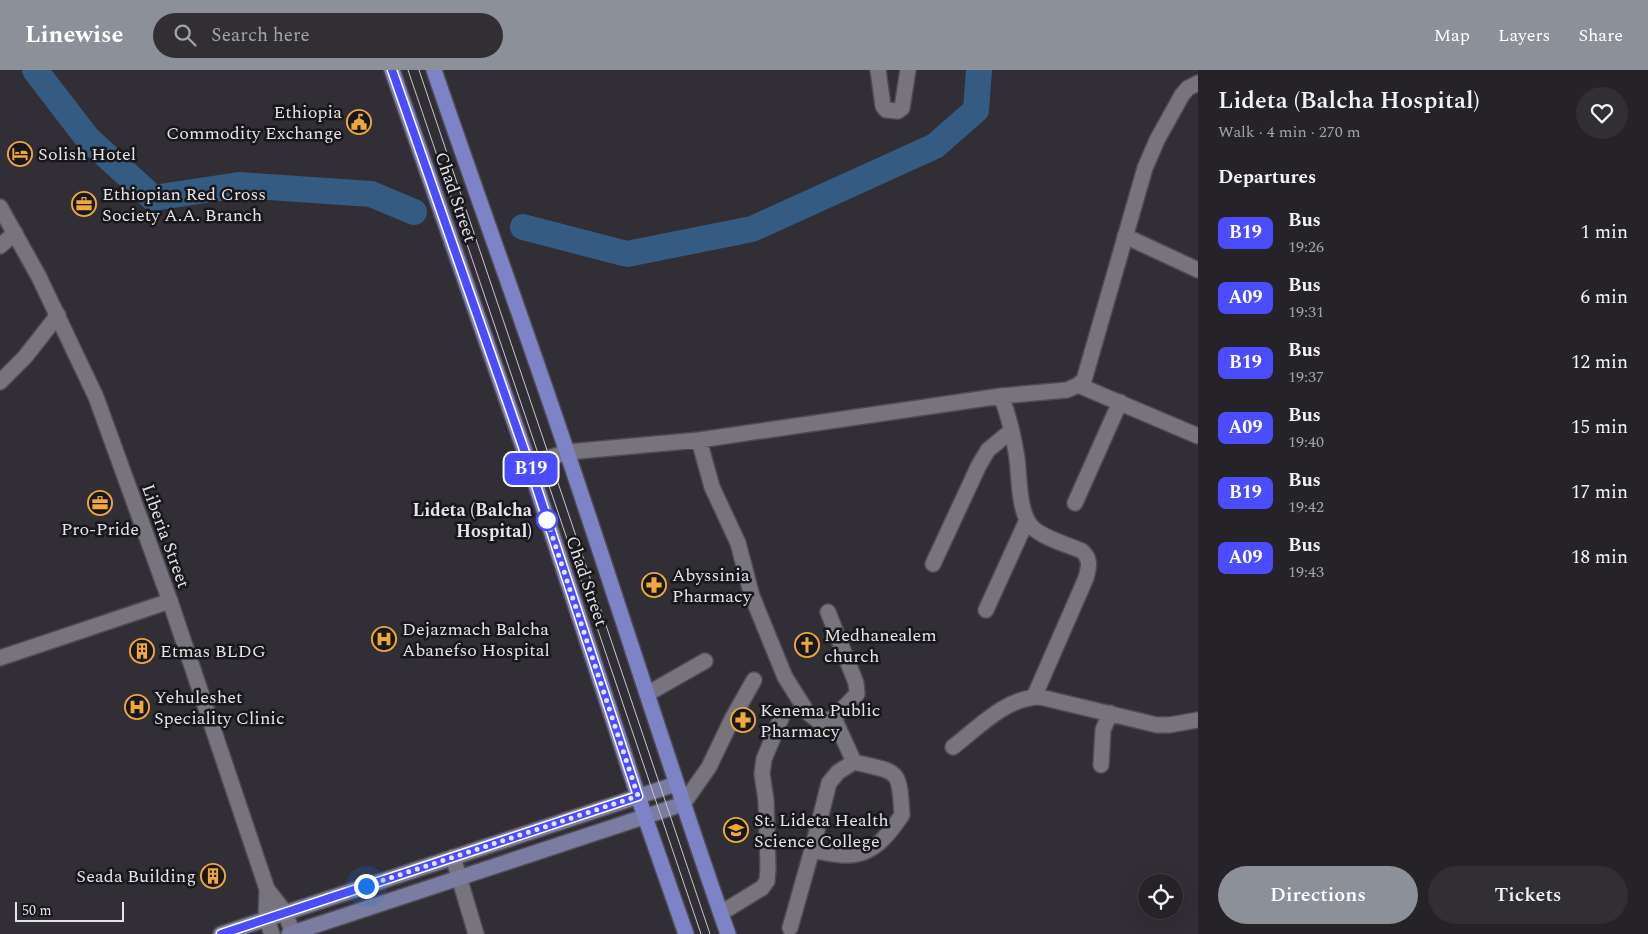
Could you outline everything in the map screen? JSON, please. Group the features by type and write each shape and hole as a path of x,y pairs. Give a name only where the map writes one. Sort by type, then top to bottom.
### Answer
{"main road":[{"name":"Chad Street","path":"392,70 529,464 645,817 686,934"},
{"name":"Chad Street","path":"434,70 501,256 568,452 676,784 728,934"},
{"name":"Chad Street","path":"440,70 442,94"},
{"path":"221,934 676,784"},
{"path":"292,934 683,804"}],"street":[{"path":"878,70 883,106 886,110 892,111 898,111 902,108 908,70"},
{"path":"529,464 568,452 699,440 1001,396 1067,390 1078,385 1084,380 1145,168 1182,95 1188,88 1198,82"},
{"name":"Liberia Street","path":"0,207 58,315 96,397 170,601 268,889 285,912 292,934"},
{"path":"0,246 15,233"},
{"path":"1125,236 1198,270"},
{"path":"0,382 25,357 58,315"},
{"path":"1078,385 1198,436"},
{"path":"1001,396 1016,452 1024,511 1027,520 1039,532 1082,551 1087,556 1089,566 1086,578 1034,697"},
{"path":"1075,503 1120,402"},
{"path":"933,564 978,465 988,450 1011,431"},
{"path":"699,440 712,487 738,543 752,596 785,676 806,712 820,722 834,718 857,694 856,683 828,612"},
{"path":"986,610 1027,520"},
{"path":"0,658 170,601"},
{"path":"647,694 705,661"},
{"path":"683,804 710,767 732,718 754,680"},
{"path":"953,747 1005,707 1034,697 1157,725 1198,720"},
{"path":"1102,765 1102,730 1110,713"},
{"path":"721,913 762,888 767,881 766,800 762,774 764,759 782,716"},
{"path":"834,718 854,762"},
{"path":"790,928 812,850 828,783 838,772 854,762 890,770 895,775 900,784 902,815 882,841 863,852 850,856 812,850"},
{"path":"676,784 693,791"},
{"path":"452,857 476,934"},
{"name":"Liberia Street","path":"268,889 266,918 272,934"}],"waterway":[{"path":"35,70 88,139 153,198 239,185 371,194 414,212"},
{"path":"523,227 627,254 752,229 935,146 976,110 979,70"}],"tram line":[{"path":"408,70 701,934"},
{"path":"419,70 710,934"}],"bus line":[{"name":"B19","path":"221,934 638,796 529,464 392,70"}],"place":[{"name":"Ethiopia Commodity Exchange","path":"359,122"},
{"name":"Solish Hotel","path":"20,154"},
{"name":"Ethiopian Red Cross Society A.A. Branch","path":"84,204"},
{"name":"Pro-Pride","path":"100,503"},
{"name":"Lideta (Balcha Hospital)","path":"547,520"},
{"name":"Abyssinia Pharmacy","path":"654,585"},
{"name":"Dejazmach Balcha Abanefso Hospital","path":"384,639"},
{"name":"Medhanealem church","path":"807,645"},
{"name":"Etmas BLDG","path":"142,651"},
{"name":"Yehuleshet Speciality Clinic","path":"137,707"},
{"name":"Kenema Public Pharmacy","path":"743,720"},
{"name":"St. Lideta Health Science College","path":"736,830"},
{"name":"Seada Building","path":"213,876"}],"route":[{"path":"366,886 638,796 547,520"}]}
